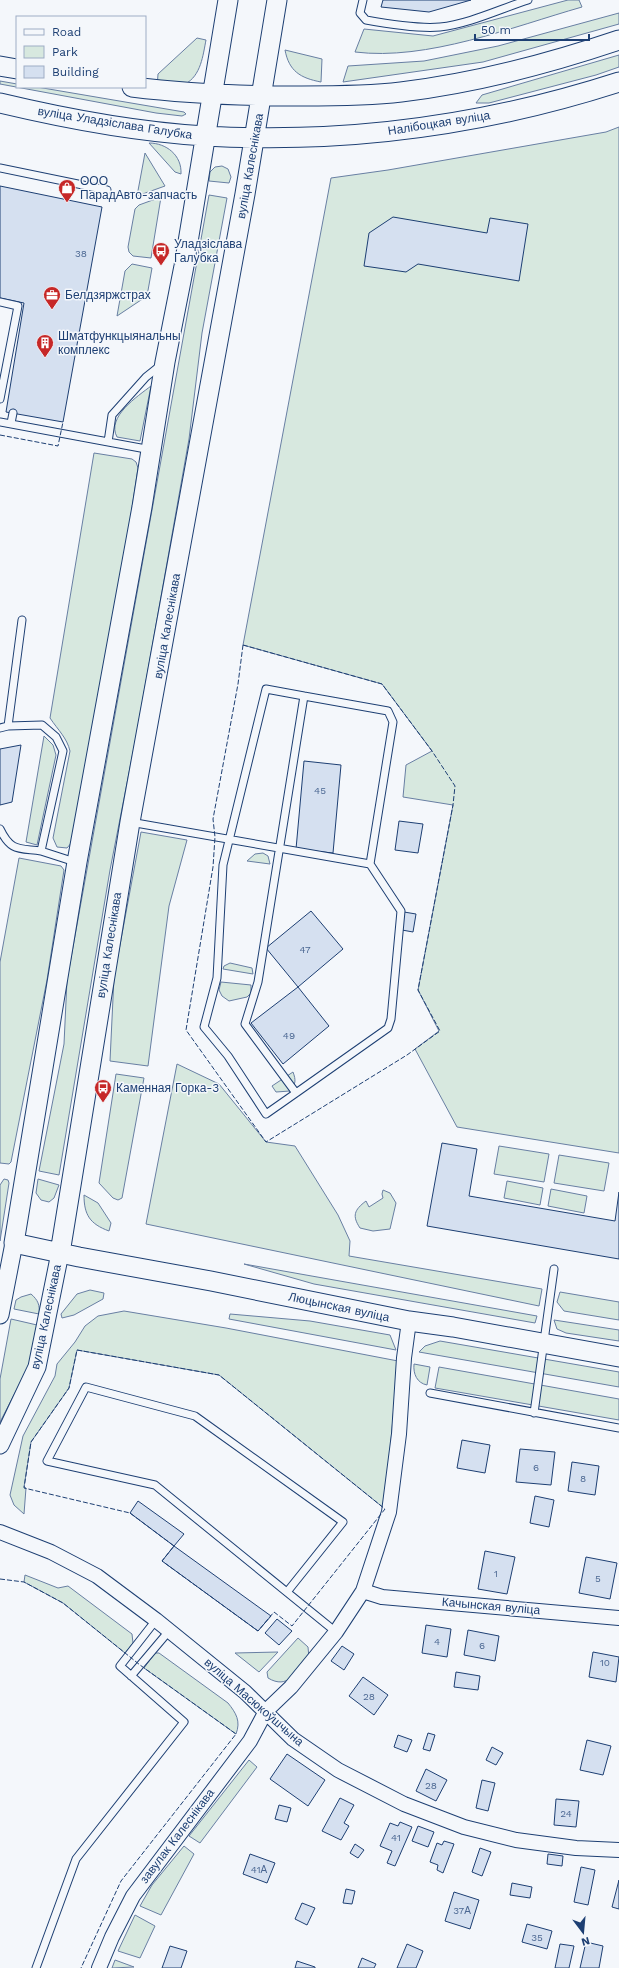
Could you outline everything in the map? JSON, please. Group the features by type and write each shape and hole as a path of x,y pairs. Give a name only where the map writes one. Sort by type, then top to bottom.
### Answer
{"main road":[{"path":"14,1243 77,862 142,506 165,362 184,266 204,136 228,0"},
{"name":"вуліца Калеснікава","path":"14,1243 60,1253 130,822 262,96 277,0"},
{"path":"143,88 212,94 262,96 353,95 400,92 455,84 543,63 619,40"},
{"path":"0,66 16,69"},
{"name":"Налібоцкая вуліца","path":"254,138 328,136 394,131 440,125 520,109 619,82"},
{"name":"вуліца Уладзіслава Галубка","path":"0,102 28,109 125,127 204,136 254,138"},
{"name":"Люцынская вуліца","path":"60,1253 211,1281 408,1321 619,1357"}],"street":[{"path":"0,1315 14,1243"},
{"name":"вуліца Калеснікава","path":"0,1445 37,1367 60,1253"},
{"name":"завулак Калеснікава","path":"99,1968 112,1937 133,1896 250,1741 266,1711 291,1687 336,1632 363,1591 389,1512 399,1434 408,1321"},
{"name":"вуліца Масюкоўшчына","path":"0,1532 51,1552 87,1571 114,1588 245,1692 293,1739 338,1770 404,1804 464,1828 516,1840 576,1848 619,1850"},
{"name":"Качынская вуліца","path":"363,1591 382,1597 619,1618"}],"lane":[{"path":"362,0 360,13 366,20 391,25 439,27 463,21 528,0"},
{"path":"0,168 107,190"},
{"path":"0,302 18,306 0,400"},
{"path":"108,442 112,415 146,377 165,362"},
{"path":"11,423 13,413"},
{"path":"0,422 146,449 150,454"},
{"path":"8,726 22,620"},
{"path":"266,689 388,711 393,722 370,864 401,911 391,1019 388,1028 266,1114 228,1056 204,1028 217,978 224,865 230,839 266,689"},
{"path":"296,1093 245,1024 258,982 304,696"},
{"path":"0,728 8,726 42,725 56,737 63,751 42,851"},
{"path":"130,822 370,864"},
{"path":"0,830 7,843 16,847 42,851 77,862"},
{"path":"534,1412 554,1269"},
{"path":"287,1592 342,1522 195,1416 86,1387 48,1461 155,1485 336,1632"},
{"path":"430,1394 619,1428"},
{"path":"36,1968 76,1859 184,1722 120,1666 156,1620"},
{"path":"131,1676 169,1631"}],"green space":[{"path":"568,0 579,0 582,7 498,32 440,47 411,52 355,52 364,29 433,36"},
{"path":"619,13 619,24 483,62 343,82 348,66 424,61 498,46"},
{"path":"197,38 206,40 204,52 195,76 182,85 157,88 158,74"},
{"path":"285,50 322,59 321,82 301,76 289,63"},
{"path":"619,55 619,67 596,75 489,103 476,103 482,95"},
{"path":"0,81 16,84 16,87 0,84"},
{"path":"22,88 43,88 184,112 186,114 182,116 156,113"},
{"path":"619,127 619,1153 457,1127 415,1049 439,1031 418,990 453,805 403,797 406,765 432,751 382,684 243,645 331,178 388,170 606,132"},
{"path":"149,143 161,145 172,151 179,161 181,174 175,172"},
{"path":"145,153 165,186 137,196"},
{"path":"222,166 228,169 231,177 229,183 209,181 210,172 215,167"},
{"path":"209,195 227,198 202,333 189,439 137,732 110,870 59,1175 39,1171 64,1044 67,980"},
{"path":"161,197 151,258 133,256 129,252 128,247 135,209 139,205"},
{"path":"132,264 152,268 147,296 117,316 125,271"},
{"path":"151,386 140,441 117,437 115,429 119,415 132,401"},
{"path":"94,453 132,459 136,462 138,468 119,596 73,841 67,848 57,847 53,838 70,751 69,746 50,718"},
{"path":"44,736 53,745 56,755 37,845 26,842"},
{"path":"141,832 187,840 169,906 148,1066 110,1061 114,977"},
{"path":"263,853 268,856 270,864 247,861 255,854"},
{"path":"19,858 61,866 64,870 47,980 11,1162 9,1164 0,1163 0,962"},
{"path":"230,963 252,968 253,974 223,969 224,966"},
{"path":"221,982 251,985 251,993 247,997 229,1001 222,996 219,990"},
{"path":"177,1064 219,1084 266,1142 295,1146 338,1215 350,1241 349,1256 542,1289 539,1306 146,1224"},
{"path":"293,1072 295,1082 290,1091 276,1092 272,1086"},
{"path":"116,1074 144,1078 122,1198 118,1200 113,1198 99,1183"},
{"path":"499,1146 549,1154 544,1182 494,1174"},
{"path":"559,1155 609,1163 604,1191 554,1183"},
{"path":"4,1179 8,1180 9,1183 0,1241 0,1185"},
{"path":"38,1179 59,1185 54,1198 49,1202 41,1200 36,1193"},
{"path":"507,1181 543,1188 540,1205 504,1198"},
{"path":"551,1189 587,1196 584,1213 548,1206"},
{"path":"383,1190 390,1193 396,1203 390,1229 373,1231 360,1228 355,1217 357,1210 366,1201 369,1207 383,1198"},
{"path":"84,1195 98,1203 111,1223 109,1231 97,1225 89,1218 85,1208"},
{"path":"244,1264 537,1316 535,1323 314,1284"},
{"path":"90,1290 104,1293 103,1299 74,1315 62,1318 61,1314 77,1294"},
{"path":"560,1292 619,1302 619,1320 564,1311 557,1302"},
{"path":"31,1294 38,1303 39,1314 14,1309 16,1300"},
{"path":"124,1311 226,1328 398,1361 385,1509 219,1375 77,1350 69,1388 31,1442 24,1487 26,1488 24,1514 14,1505 10,1495 23,1436 55,1376 57,1364 75,1342 85,1326 98,1316"},
{"path":"230,1314 310,1321 390,1335 396,1350 229,1319"},
{"path":"11,1319 37,1325 29,1366 0,1422 0,1379"},
{"path":"554,1320 619,1330 619,1341 566,1333 557,1329"},
{"path":"440,1341 619,1372 619,1387 419,1352 425,1346"},
{"path":"414,1364 430,1367 427,1385 416,1378"},
{"path":"439,1367 619,1399 619,1420 435,1388"},
{"path":"25,1575 58,1588 68,1586 132,1634 133,1643 125,1653 63,1603 24,1582"},
{"path":"298,1638 308,1647 309,1658 296,1674 286,1681 275,1681 268,1678 267,1672"},
{"path":"278,1652 259,1672 235,1653"},
{"path":"155,1653 159,1653 228,1703 237,1717 238,1725 236,1734 144,1668"},
{"path":"249,1760 257,1767 200,1843 189,1836"},
{"path":"184,1846 194,1854 161,1915 140,1906 152,1885"},
{"path":"135,1915 155,1926 140,1958 118,1951"},
{"path":"115,1960 134,1967 112,1968"}],"building":[{"path":"383,0 471,0 429,12 381,7"},
{"name":"Шматфункцыянальны комплекс","path":"0,186 102,207 63,422 6,412 24,303 0,298"},
{"path":"393,217 487,233 490,218 528,224 519,281 418,264 406,272 364,266 369,233"},
{"path":"21,745 12,802 0,805 0,749"},
{"path":"304,761 341,765 333,853 296,849"},
{"path":"399,821 423,824 418,853 395,850"},
{"path":"311,911 343,949 298,987 266,948"},
{"path":"404,912 416,914 413,932 402,930"},
{"path":"298,987 329,1026 283,1064 251,1023"},
{"path":"442,1143 477,1149 469,1196 615,1221 619,1192 619,1259 427,1226"},
{"path":"462,1440 490,1445 485,1473 457,1468"},
{"path":"520,1449 555,1452 551,1485 516,1482"},
{"path":"572,1462 599,1466 595,1495 568,1491"},
{"path":"535,1496 554,1500 549,1527 530,1523"},
{"path":"138,1501 184,1534 174,1546 130,1513"},
{"path":"174,1546 271,1616 258,1631 162,1561"},
{"path":"485,1551 515,1557 507,1594 478,1589"},
{"path":"586,1557 617,1563 610,1599 579,1593"},
{"path":"277,1619 292,1631 279,1645 265,1633"},
{"path":"426,1625 451,1629 447,1657 422,1653"},
{"path":"468,1630 499,1636 495,1661 464,1655"},
{"path":"342,1646 354,1654 344,1670 331,1661"},
{"path":"593,1652 619,1657 616,1682 589,1677"},
{"path":"456,1672 480,1676 478,1690 454,1687"},
{"path":"363,1677 388,1695 374,1715 349,1696"},
{"path":"428,1733 435,1735 430,1751 423,1749"},
{"path":"398,1735 412,1740 407,1752 394,1747"},
{"path":"587,1740 611,1746 603,1775 580,1770"},
{"path":"492,1747 503,1753 496,1765 486,1760"},
{"path":"287,1754 325,1780 308,1806 270,1779"},
{"path":"426,1769 447,1780 436,1801 416,1791"},
{"path":"482,1780 495,1783 488,1811 476,1808"},
{"path":"340,1798 354,1805 344,1823 349,1826 341,1840 322,1831"},
{"path":"556,1799 579,1801 576,1827 554,1825"},
{"path":"279,1805 291,1808 287,1822 275,1819"},
{"path":"400,1822 412,1827 395,1866 387,1863 392,1851 380,1846 390,1823 398,1826"},
{"path":"418,1826 434,1832 428,1847 412,1841"},
{"path":"444,1841 454,1844 443,1873 437,1870 438,1865 430,1862 437,1843 442,1845"},
{"path":"355,1844 364,1850 358,1858 350,1853"},
{"path":"480,1848 491,1852 482,1876 472,1872"},
{"path":"250,1854 275,1863 267,1883 243,1874"},
{"path":"548,1854 563,1856 562,1866 547,1864"},
{"path":"581,1867 595,1870 588,1905 574,1902"},
{"path":"619,1880 619,1909 612,1907"},
{"path":"512,1883 532,1887 530,1898 510,1895"},
{"path":"346,1889 355,1891 352,1904 343,1903"},
{"path":"454,1892 479,1900 470,1929 445,1921"},
{"path":"302,1903 315,1908 307,1925 295,1919"},
{"path":"527,1924 552,1931 547,1949 522,1942"},
{"path":"586,1942 603,1946 599,1968 580,1968"},
{"path":"407,1944 423,1951 416,1968 397,1968"},
{"path":"560,1944 574,1946 569,1968 555,1968"},
{"path":"170,1946 187,1951 181,1968 162,1968"},
{"path":"362,1958 376,1964 374,1968 358,1968"},
{"path":"297,1961 315,1967 315,1968 295,1968"}],"fence":[{"path":"0,435 58,446 63,422"},
{"path":"243,645 382,684 432,751 455,786 453,805 418,990 440,1031 407,1055 266,1142 186,1030 213,867 215,837 213,819 238,684 243,645"},
{"path":"77,1350 219,1375 385,1509 292,1626 274,1612 258,1631 162,1561 174,1546 130,1513 24,1488 31,1442 69,1388 77,1350"},
{"path":"0,1579 24,1582 63,1603 140,1665 236,1734 121,1881 81,1968"}],"place":[{"name":"ООО ПарадАвто-запчасть","path":"67,203"},
{"name":"Уладзіслава Галубка","path":"161,266"},
{"name":"Белдзяржстрах","path":"52,310"},
{"name":"Шматфункцыянальны комплекс","path":"45,358"},
{"name":"Каменная Горка-3","path":"103,1103"}]}
